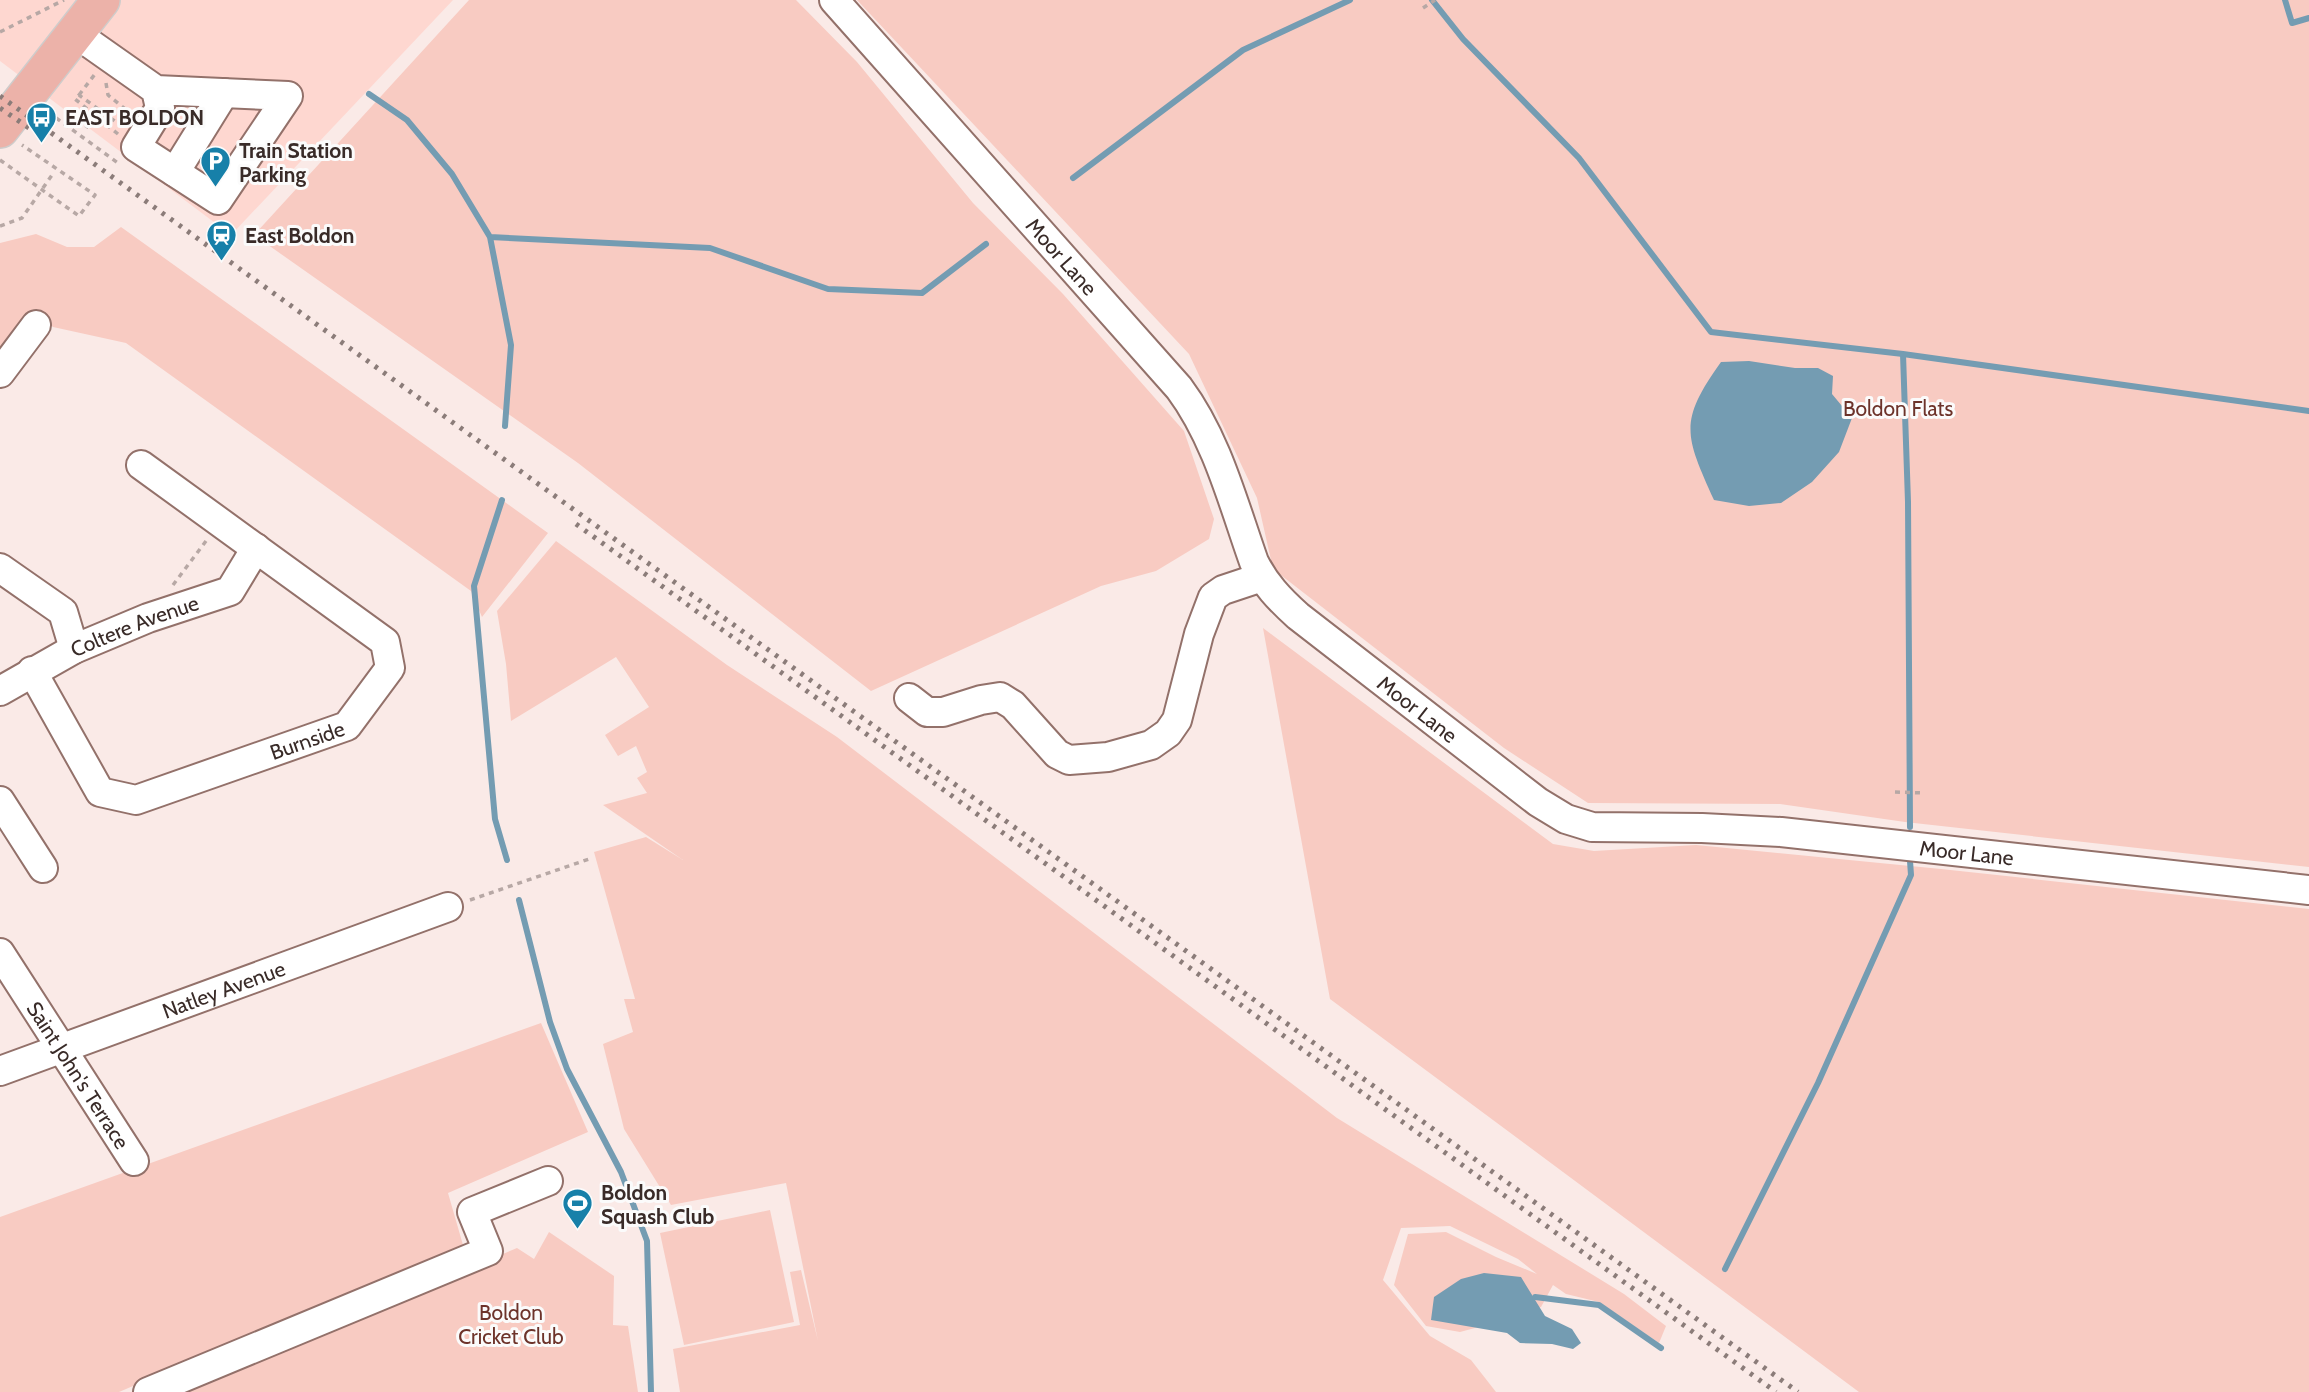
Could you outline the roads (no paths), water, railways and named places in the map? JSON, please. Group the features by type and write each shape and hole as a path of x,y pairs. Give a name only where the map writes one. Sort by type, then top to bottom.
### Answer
{"main road":[{"path":"7,139 83,12"}],"street":[{"name":"Moor Lane","path":"834,0 1148,352 1196,411 1209,438 1254,562 1278,598 1538,802 1566,818 1592,827 1781,832 2309,890"},
{"path":"83,12 156,90 160,108 136,147 218,200 288,96 156,90"},
{"path":"175,172 224,93"},
{"path":"0,373 36,325"},
{"name":"Burnside","path":"32,671 100,792 136,800 347,726 390,668 385,642 141,465"},
{"name":"Coltere Avenue","path":"0,691 74,649 148,618 230,591 256,548"},
{"path":"0,568 62,612 74,649"},
{"path":"909,698 927,712 943,712 981,699 1000,697 1013,705 1057,754 1069,760 1108,757 1151,745 1168,733 1177,720 1199,634 1213,597 1223,590 1262,577"},
{"path":"0,801 43,867"},
{"name":"Natley Avenue","path":"0,1072 448,907"},
{"name":"Saint John's Terrace","path":"0,953 134,1161"},
{"path":"148,1392 488,1251 472,1212 548,1181"}],"water":[{"path":"1749,361 1795,368 1818,368 1833,376 1832,394 1852,418 1839,452 1812,482 1781,503 1749,506 1714,500 1692,444 1692,415 1707,382 1721,362"},
{"path":"1484,1273 1521,1277 1545,1316 1572,1329 1581,1343 1573,1349 1552,1344 1520,1343 1507,1333 1431,1320 1434,1297 1461,1279"}],"waterway":[{"path":"1073,178 1243,50 1350,0"},
{"path":"1432,0 1463,39 1579,158 1711,332 1903,354 1908,502 1910,827"},
{"path":"2285,0 2292,23 2309,18"},
{"path":"369,94 407,120 452,174 490,237 511,345 505,426"},
{"path":"490,237 710,248 828,289 922,293 986,244"},
{"path":"1903,354 2309,411"},
{"path":"502,500 474,586 495,819 507,860"},
{"path":"1725,1269 1818,1083 1911,875 1910,861"},
{"path":"519,900 550,1022 567,1069 621,1172 647,1241 651,1392"},
{"path":"1535,1297 1599,1305 1661,1348"}],"railway":[{"path":"0,96 1798,1392"},
{"path":"0,108 32,130"},
{"path":"576,524 1776,1392"}],"place":[{"name":"EAST BOLDON","path":"42,144"},
{"name":"Train Station Parking","path":"216,189"},
{"name":"East Boldon","path":"222,262"},
{"name":"Boldon Squash Club","path":"578,1231"}],"park label":[{"name":"Boldon Flats","path":"1898,408"},
{"name":"Boldon Cricket Club","path":"511,1324"}]}
